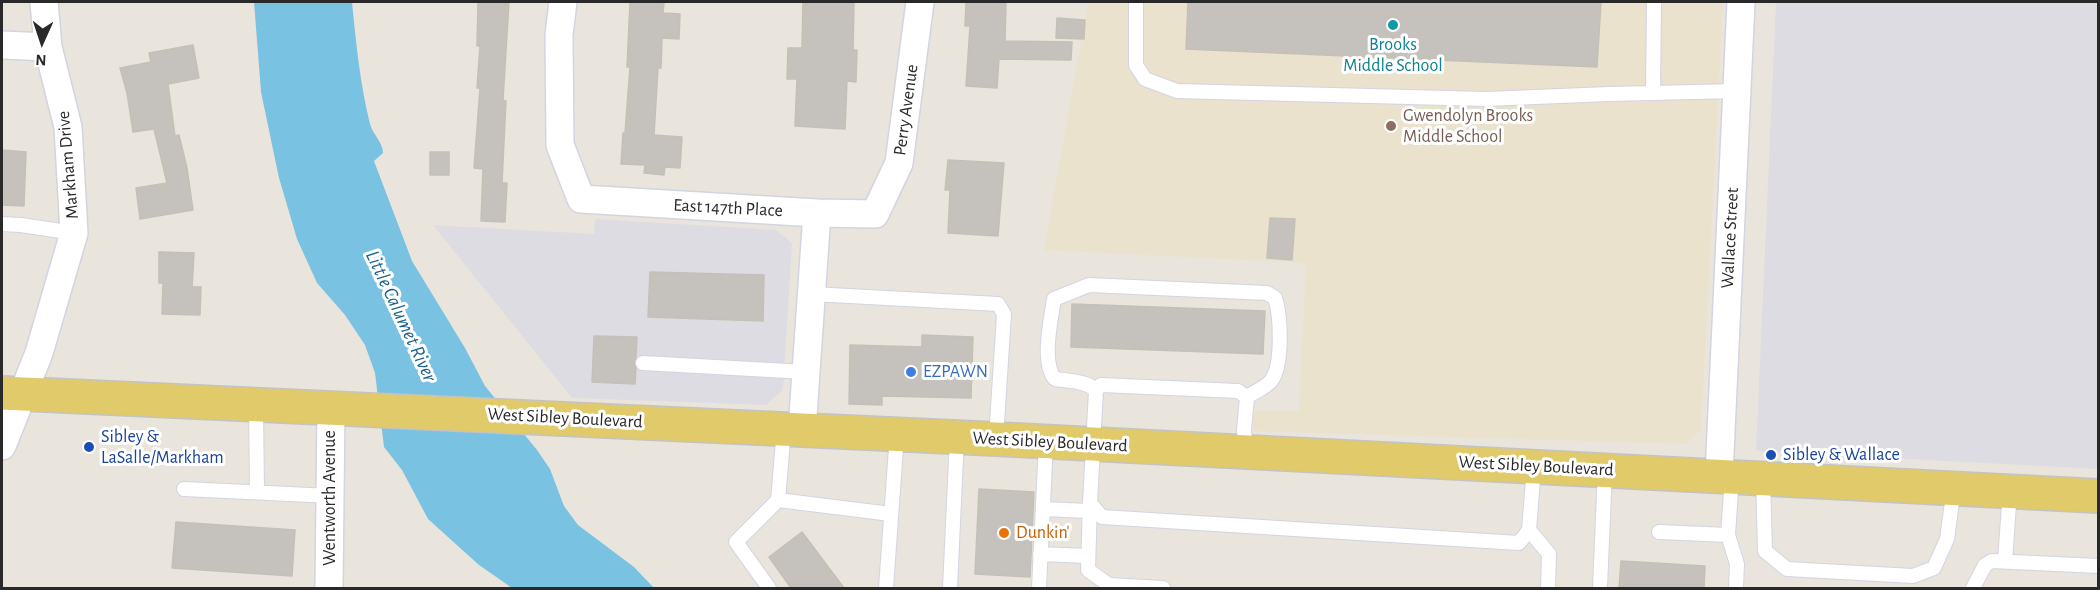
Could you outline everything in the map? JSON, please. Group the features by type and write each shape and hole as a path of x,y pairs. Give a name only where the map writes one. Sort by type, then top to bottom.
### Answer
{"main road":[{"name":"West Sibley Boulevard","path":"11,394 897,434 2098,496"}],"street":[{"name":"Markham Drive","path":"2,446 11,394 39,352 74,233 68,127 48,47 44,2"},
{"name":"East 147th Place","path":"563,2 559,35 560,145 581,199 817,213 875,214"},
{"name":"Perry Avenue","path":"875,214 899,163 920,2"},
{"name":"Wallace Street","path":"1738,476 1737,91 1741,2"},
{"path":"2,45 48,47"},
{"path":"793,429 806,372 817,213"},
{"name":"Wentworth Avenue","path":"329,588 330,496 340,409"}],"lane":[{"path":"1136,2 1136,65 1145,79 1177,91 1486,99 1737,91"},
{"path":"1653,92 1654,2"},
{"path":"2,224 74,233"},
{"path":"1096,390 1075,382 1055,379 1051,375 1048,341 1054,299 1089,285 1267,293 1275,297 1279,312 1276,372 1269,384 1247,397"},
{"path":"812,294 998,304 1004,314 996,439"},
{"path":"643,363 806,372"},
{"path":"1163,588 1109,585 1088,570 1096,390 1101,385 1226,391 1238,392 1247,397"},
{"path":"1246,452 1244,430 1247,397"},
{"path":"256,405 257,492"},
{"path":"769,588 736,542 778,500 793,429"},
{"path":"886,588 897,434"},
{"path":"950,588 957,437"},
{"path":"1039,588 1046,442"},
{"path":"1042,509 1089,507 1102,518 1519,543 1529,530 1534,466"},
{"path":"1600,588 1605,470"},
{"path":"1738,476 1765,551 1787,569 1913,576 1934,568 1947,539 1954,488"},
{"path":"1736,588 1737,564 1728,536 1738,476"},
{"path":"184,489 330,496"},
{"path":"2005,561 2010,491"},
{"path":"778,500 891,514"},
{"path":"1529,530 1549,554 1548,588"},
{"path":"1659,532 1728,536"},
{"path":"1040,554 1088,556"},
{"path":"1973,588 1988,562 2098,566"}],"shaded area":[{"name":"Gwendolyn Brooks Middle School","path":"1088,2 1723,2 1701,430 1687,444 1254,431 1254,411 1299,411 1306,263 1044,250"},
{"path":"1776,2 2098,2 2098,469 1756,451"},
{"path":"595,219 776,230 792,243 783,390 766,405 572,398 433,225 594,234"}],"water":[{"name":"Little Calumet River","path":"254,2 352,2 359,63 371,128 383,149 383,153 374,161 412,261 465,348 485,386 550,469 564,506 578,525 634,567 654,588 512,588 479,565 428,519 402,470 384,447 375,373 365,345 345,315 317,283 297,239 279,178 261,92"}],"building":[{"path":"478,2 509,2 503,100 506,101 502,183 507,183 505,222 481,221 483,169 474,168 480,88 477,88 480,46 477,46"},
{"path":"630,2 664,2 663,13 680,14 679,39 662,38 661,68 658,68 654,135 682,137 680,168 665,167 664,175 644,173 645,165 621,164 630,67 627,67"},
{"path":"803,2 854,2 853,50 857,50 856,82 847,81 845,129 795,126 797,79 787,79 788,48 802,48"},
{"path":"966,2 1006,2 1005,41 1072,42 1071,60 999,59 997,88 966,86 970,26 965,26"},
{"name":"Brooks Middle School","path":"1188,2 1601,2 1597,67 1186,49"},
{"path":"1057,18 1085,20 1084,39 1056,38"},
{"path":"193,45 199,78 168,84 175,136 179,135 187,168 193,210 140,219 136,188 167,183 154,129 133,132 127,93 120,68 151,62 149,53"},
{"path":"2,150 26,152 24,206 2,205"},
{"path":"430,152 449,152 449,175 430,175"},
{"path":"948,160 1004,163 998,236 948,233 950,190 945,190"},
{"path":"1270,218 1295,219 1292,260 1267,258"},
{"path":"159,252 194,253 192,287 201,287 200,315 162,314 163,283 159,283"},
{"path":"650,272 764,275 763,321 648,317"},
{"path":"1072,304 1265,311 1263,354 1071,347"},
{"name":"EZPAWN","path":"922,335 973,337 971,398 882,396 882,405 849,404 850,345 922,347"},
{"path":"594,336 637,337 634,363 635,384 592,382"},
{"name":"Dunkin'","path":"979,489 1034,492 1030,577 975,574"},
{"path":"176,522 295,530 292,576 172,568"},
{"path":"802,532 844,588 791,588 769,557"},
{"path":"1621,561 1705,566 1704,588 1619,588"}],"place":[{"name":"Brooks Middle School","path":"1393,25"},
{"name":"Gwendolyn Brooks Middle School","path":"1391,126"},
{"name":"EZPAWN","path":"911,372"},
{"name":"Sibley & LaSalle/Markham","path":"89,447"},
{"name":"Sibley & Wallace","path":"1771,455"},
{"name":"Dunkin'","path":"1004,533"}]}
